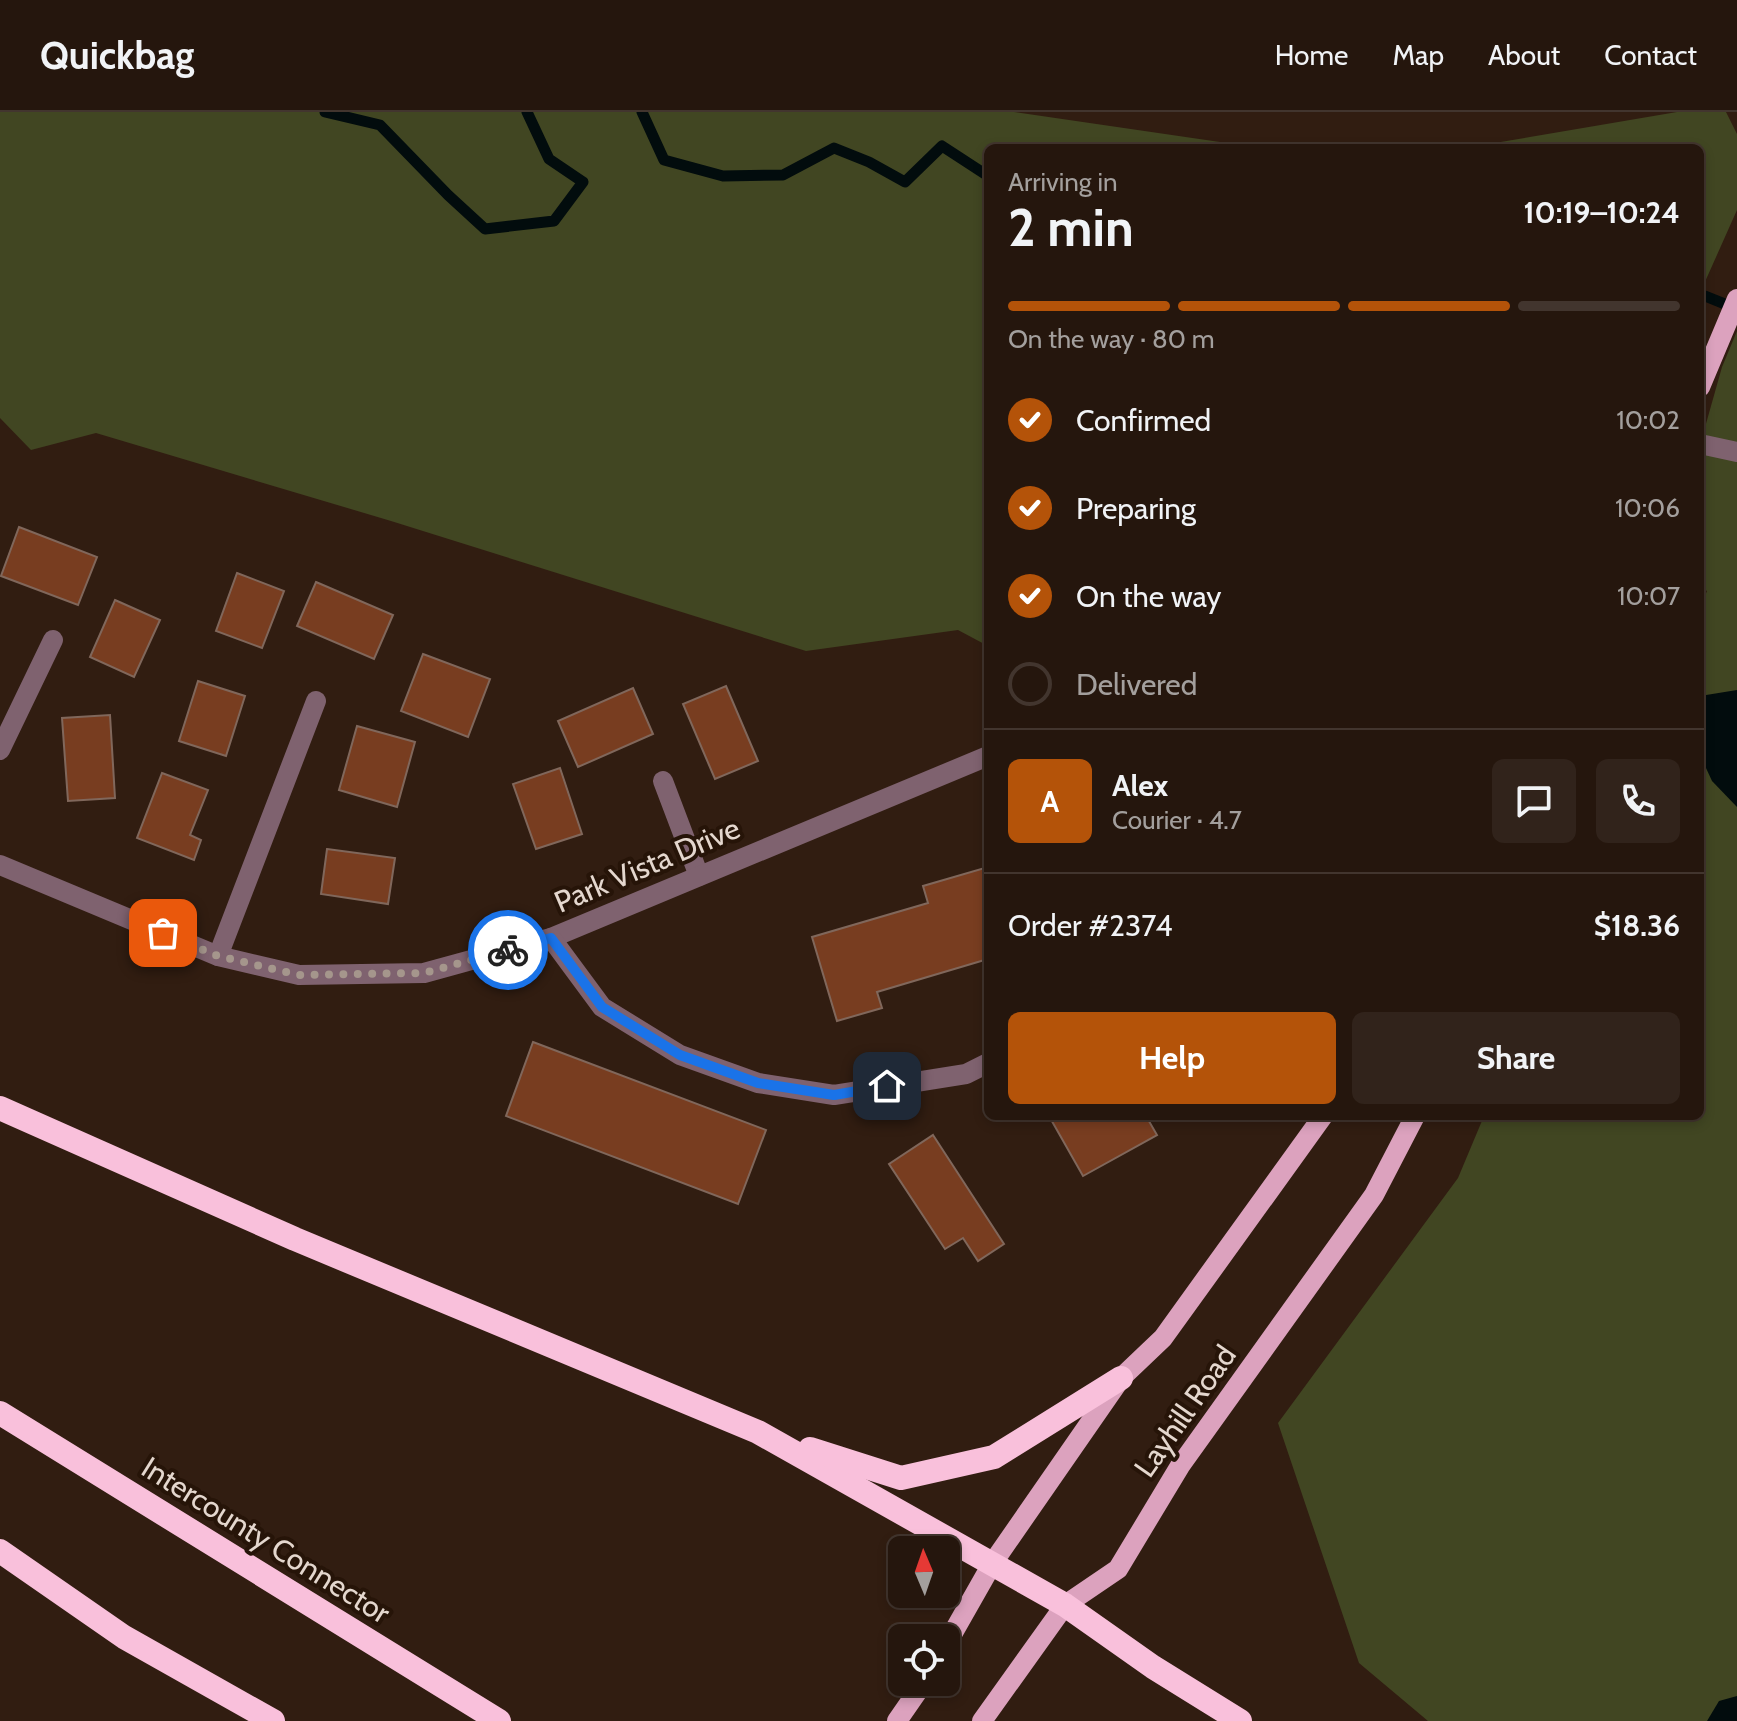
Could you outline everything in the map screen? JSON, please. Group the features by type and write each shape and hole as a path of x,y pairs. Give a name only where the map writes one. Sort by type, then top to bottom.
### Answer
{"highway":[{"path":"0,1108 295,1239 758,1432 901,1478 994,1457 1121,1378"},
{"name":"Intercounty Connector","path":"0,1413 499,1721"},
{"path":"758,1432 1065,1605 1153,1667 1240,1721"},
{"path":"0,1551 124,1637 273,1721"}],"main road":[{"path":"1704,377 1737,299"},
{"name":"Layhill Road","path":"958,1624 992,1564 1121,1378 1163,1338 1320,1120"},
{"name":"Layhill Road","path":"982,1721 1065,1605 1118,1569 1180,1466 1374,1195 1413,1120"},
{"path":"897,1721 914,1696"}],"street":[{"path":"1704,445 1737,452"},
{"path":"0,750 53,640"},
{"path":"218,956 316,701"},
{"name":"Park Vista Drive","path":"0,865 218,956 299,975 424,973 551,938 984,758"},
{"path":"663,781 699,876"},
{"path":"551,938 602,1007 680,1055 758,1083 834,1095 966,1074 984,1065"}],"green space":[{"path":"0,112 1014,112 1234,144 984,144 984,644 958,630 806,651 391,521 96,433 31,450 0,418"},
{"path":"1677,112 1726,112 1737,134 1737,210 1704,284 1704,144 1489,144"},
{"path":"1737,331 1737,1721 1428,1721 1359,1663 1278,1423 1458,1178 1482,1120 1704,1120 1704,598 1707,591 1704,589 1704,431 1722,367"}],"shaded area":[{"path":"1737,690 1737,807 1712,781 1704,764 1704,695"},
{"path":"1737,1696 1737,1721 1707,1721 1719,1701"}],"building":[{"path":"19,527 97,557 78,605 1,576"},
{"path":"237,573 284,591 262,648 216,631"},
{"path":"316,582 393,615 374,659 297,626"},
{"path":"115,600 160,620 134,677 90,657"},
{"path":"423,654 490,679 468,737 401,711"},
{"path":"198,681 245,696 226,756 179,741"},
{"path":"726,686 758,761 715,779 683,704"},
{"path":"633,688 653,734 578,767 558,721"},
{"path":"110,715 115,798 68,801 62,718"},
{"path":"357,726 415,742 397,807 339,790"},
{"path":"560,768 582,834 536,849 513,784"},
{"path":"162,773 208,790 190,835 201,840 194,860 137,838"},
{"path":"327,849 395,858 388,904 321,894"},
{"path":"984,868 984,960 877,992 882,1008 837,1021 812,937 928,903 923,886"},
{"path":"533,1042 766,1130 738,1204 506,1116"},
{"path":"1051,1120 1148,1120 1157,1135 1083,1176"},
{"path":"933,1135 1004,1244 978,1261 963,1238 945,1249 889,1164"}],"waterway":[{"path":"325,112 380,125 485,229 554,221 583,182 549,159 527,112"},
{"path":"642,112 664,160 723,176 783,175 834,148 869,162 905,182 942,146 984,173"},
{"path":"1704,296 1737,309"}],"way so far":[{"path":"163,933 218,956 299,975 424,973 508,950"}],"route":[{"path":"508,950 551,938 602,1007 680,1055 758,1083 834,1095 887,1086"}]}
